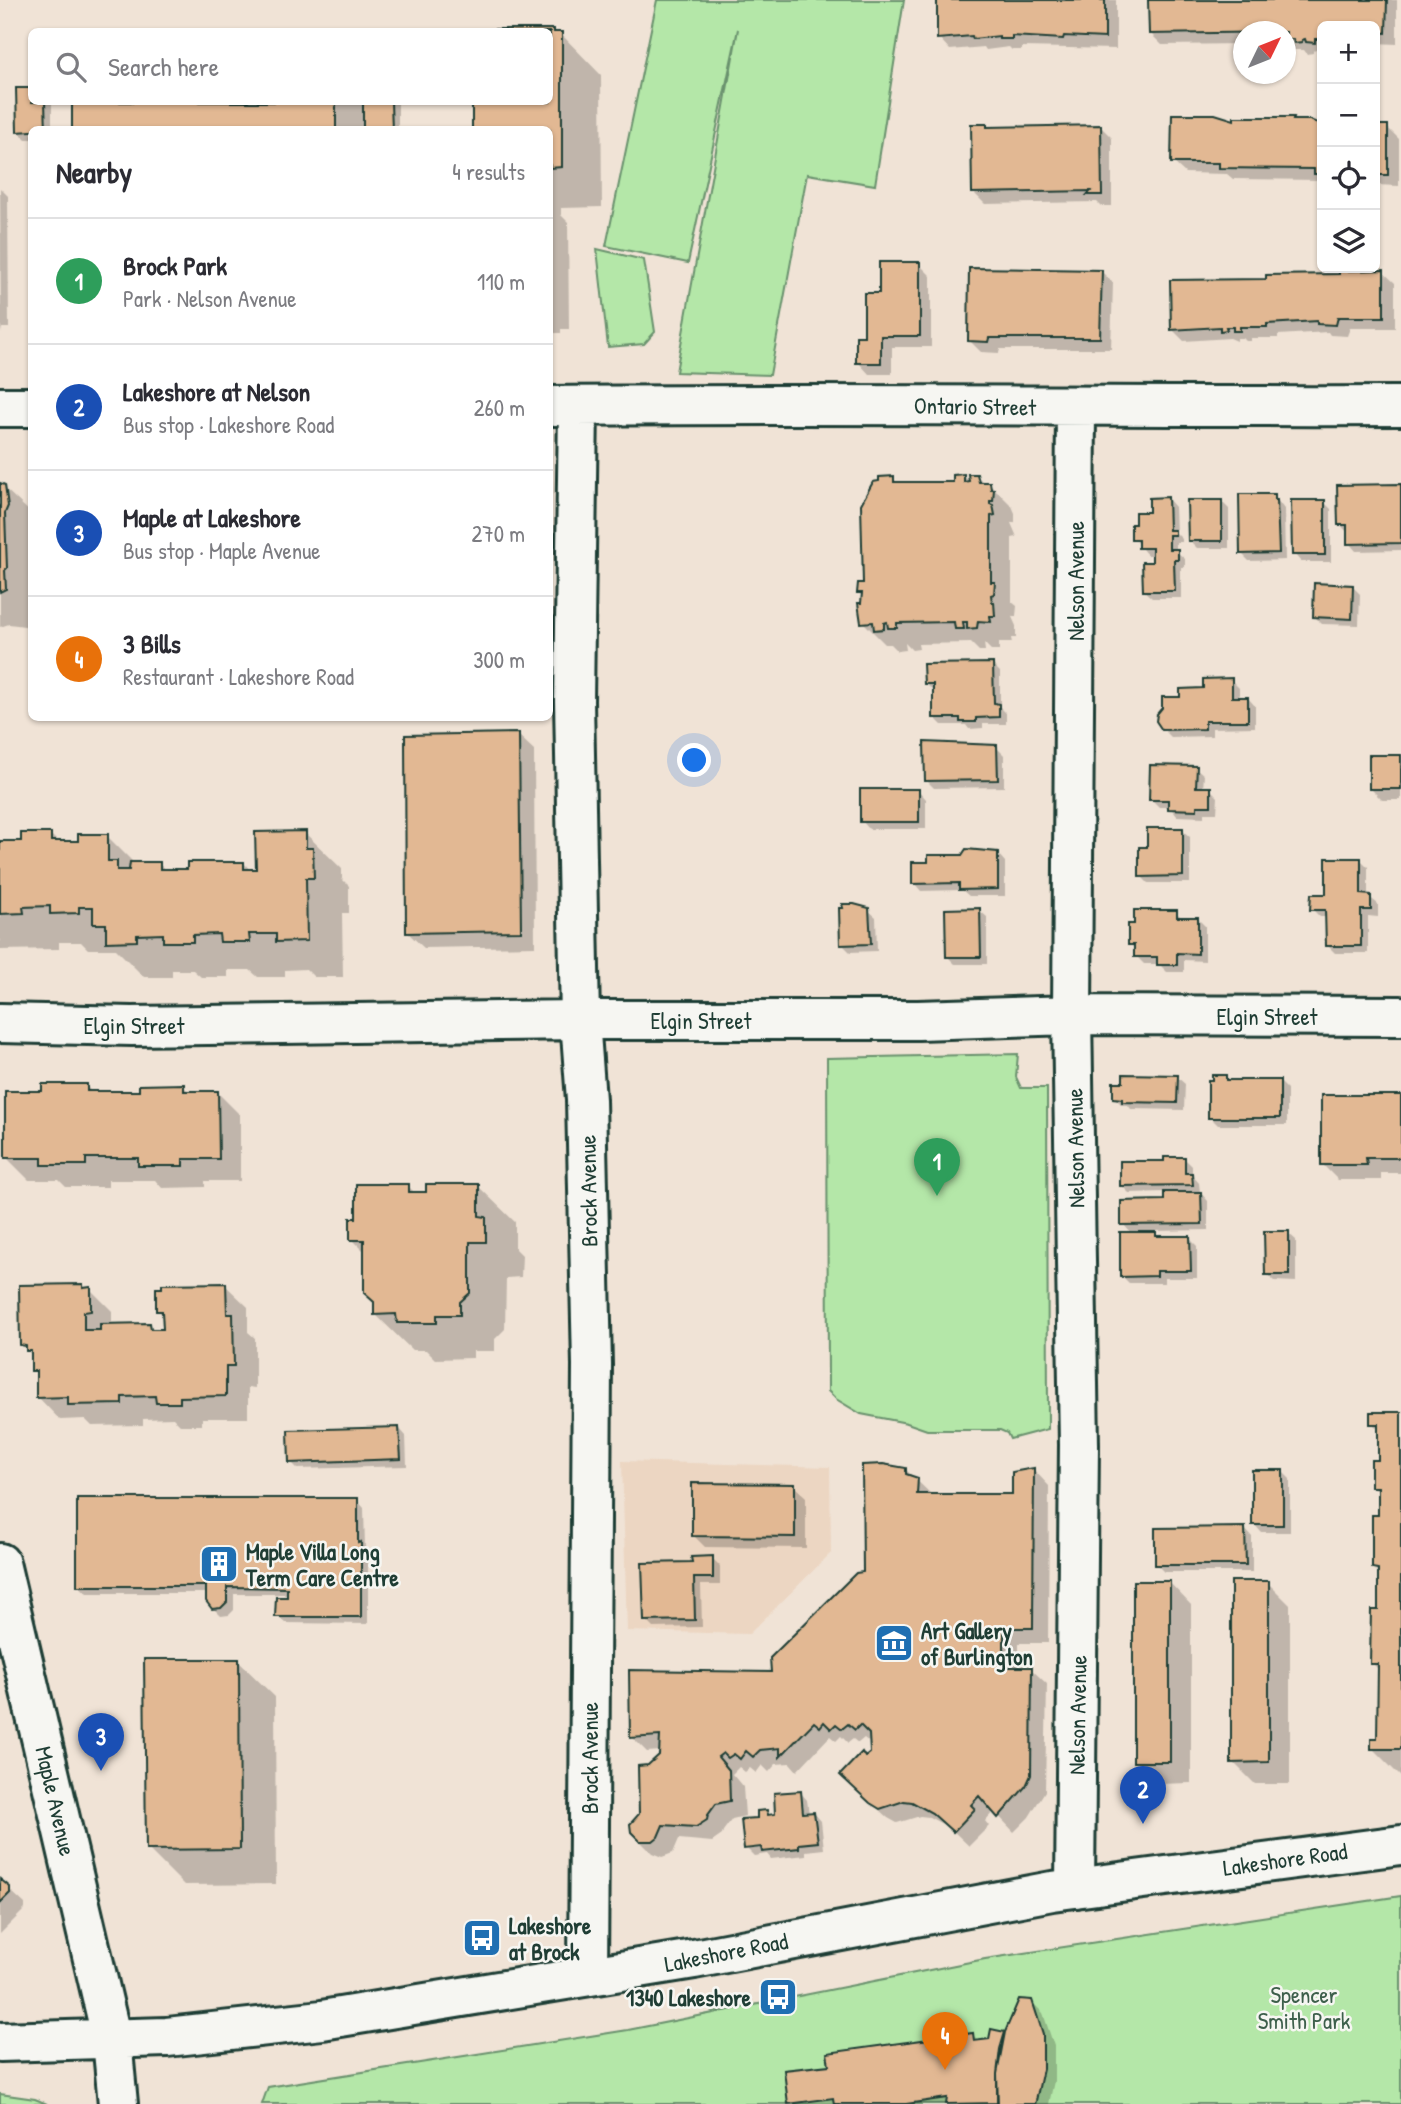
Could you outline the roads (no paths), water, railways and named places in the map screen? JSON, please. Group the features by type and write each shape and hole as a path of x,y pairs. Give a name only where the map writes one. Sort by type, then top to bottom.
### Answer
{"street":[{"name":"Ontario Street","path":"564,406 1401,406"},
{"name":"Brock Avenue","path":"564,406 592,1365 588,1976"},
{"path":"0,407 28,407"},
{"name":"Nelson Avenue","path":"1075,1888 1079,1446 1072,1015 1076,407"},
{"name":"Elgin Street","path":"0,1023 132,1026 580,1020 918,1020 1072,1015 1401,1016"},
{"name":"Maple Avenue","path":"0,1563 112,2040"},
{"name":"Lakeshore Road","path":"0,2042 167,2037 322,2020 694,1959 1075,1888 1401,1844"},
{"path":"112,2040 118,2104"}],"place":[{"name":"Brock Park","path":"937,1196"},
{"name":"Maple Villa Long Term Care Centre","path":"219,1564"},
{"name":"Art Gallery of Burlington","path":"894,1643"},
{"name":"Maple at Lakeshore","path":"101,1771"},
{"name":"Lakeshore at Nelson","path":"1143,1824"},
{"name":"Lakeshore at Brock","path":"482,1938"},
{"name":"1340 Lakeshore","path":"778,1997"},
{"name":"3 Bills","path":"945,2070"}],"park label":[{"name":"Spencer Smith Park","path":"1304,2007"}]}
